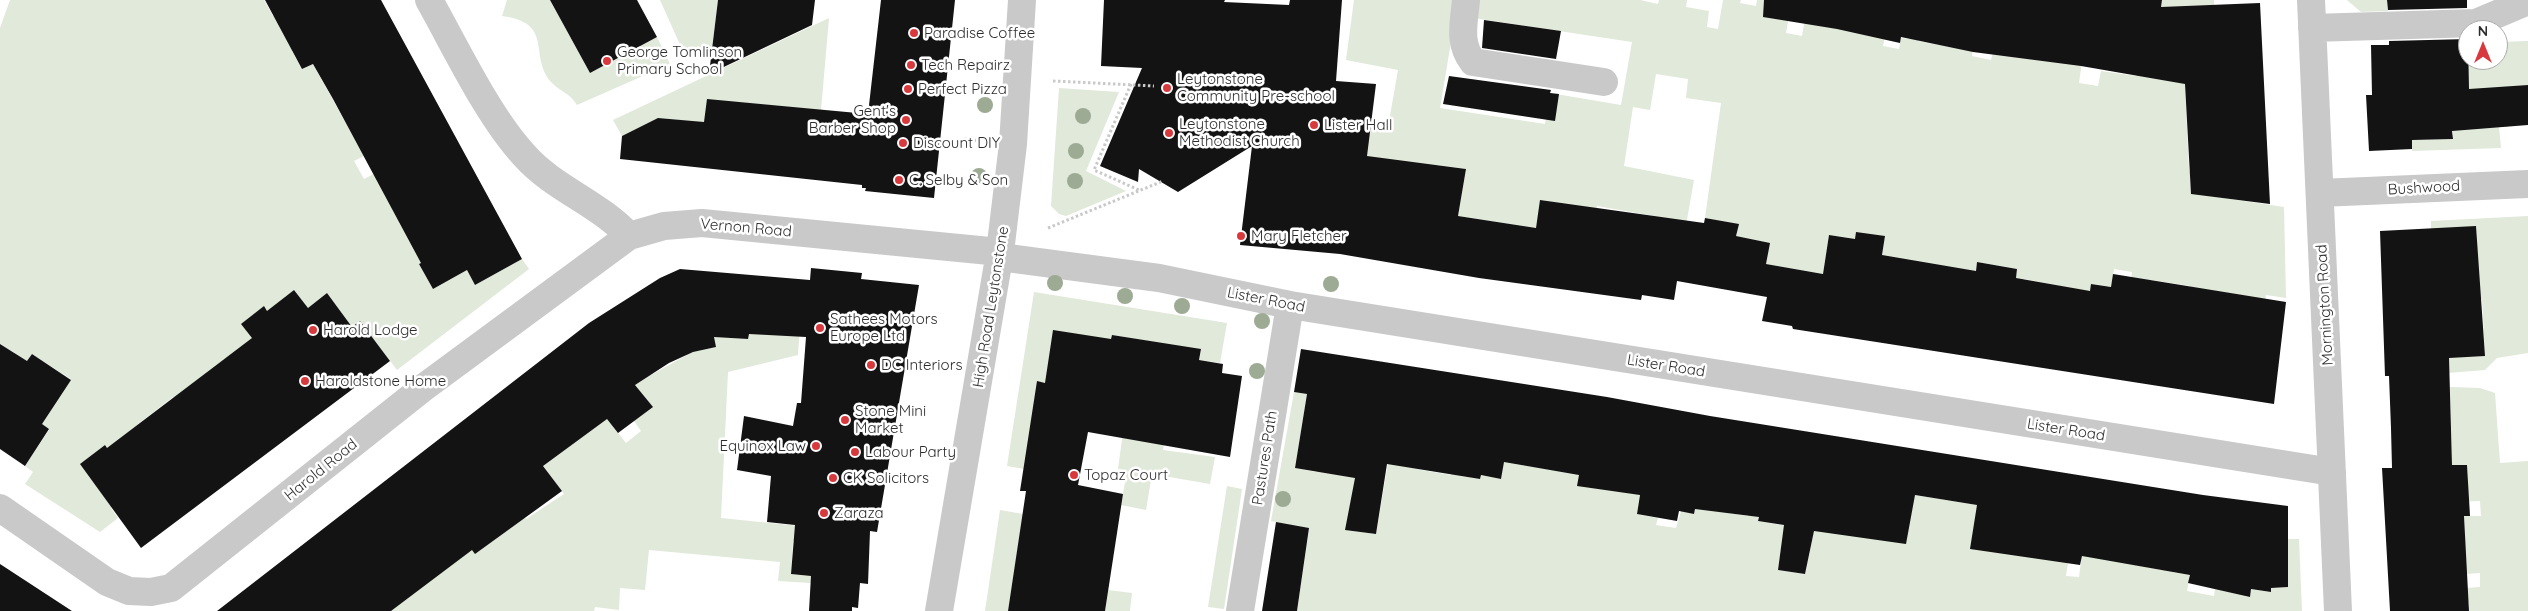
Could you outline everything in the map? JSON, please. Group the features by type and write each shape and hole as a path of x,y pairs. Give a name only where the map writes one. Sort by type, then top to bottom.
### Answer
{"street":[{"path":"429,0 488,104 524,155 546,176 616,222 629,236"},
{"name":"High Road Leytonstone","path":"939,611 1000,254 1013,144 1022,0"},
{"path":"1466,0 1462,36 1466,53 1473,62 1604,82"},
{"name":"Mornington Road","path":"2311,0 2338,611"},
{"path":"2312,28 2476,23 2518,3"},
{"name":"Bushwood","path":"2320,193 2528,184"},
{"name":"Vernon Road","path":"629,236 664,226 702,222 1000,254"},
{"name":"Harold Road","path":"0,508 107,582 129,592 152,592 171,588 423,388 629,236"},
{"name":"Lister Road","path":"1000,254 1159,278 1290,305 2332,472"},
{"name":"Pastures Path","path":"1240,611 1290,305"}],"path":[{"path":"1053,81 1154,86"},
{"path":"1131,84 1094,170 1139,190"},
{"path":"1047,228 1163,181"}],"green space":[{"path":"10,0 264,0 273,16 303,0 292,51 302,69 313,64 364,156 354,161 364,179 405,158 422,262 419,264 433,289 467,270 475,285 522,259 529,269 397,370 360,321 352,327 327,293 308,308 294,290 279,302 318,353 306,362 264,307 260,347 223,360 206,373 211,380 204,438 173,397 138,424 146,435 115,458 105,445 81,464 119,501 111,508 118,518 100,532 25,484 33,472 25,466 49,430 41,424 71,379 32,354 2,398 15,353 0,344 0,28"},
{"path":"507,0 550,0 590,73 657,37 670,64 577,105 551,82 544,72 538,41 529,25 502,16"},
{"path":"660,0 718,0 712,49 682,49"},
{"path":"1354,0 1458,0 1440,108 1545,124 1550,93 1621,105 1632,42 1473,18 1476,0 1640,0 1658,4 1659,0 1687,0 1686,7 1709,11 1707,27 1718,29 1723,0 1741,0 1740,3 1756,6 1757,0 1774,0 1771,18 1788,21 1786,33 1802,36 1808,0 1874,0 1885,36 1883,46 1899,49 1901,38 1909,39 1914,5 1923,7 1918,41 1939,45 1979,16 1972,56 1991,60 1993,52 2086,33 2079,83 2098,86 2101,71 2136,76 2141,42 2155,44 2162,0 2214,0 2214,5 2184,63 2189,171 2222,175 2223,181 2190,177 2191,193 2284,207 2286,298 2266,295 2257,354 2247,296 2208,290 2181,342 2190,286 2151,280 2143,336 2123,333 2132,272 2114,269 2111,287 2092,284 2085,327 2066,323 2071,288 2024,279 2010,315 2017,269 1977,262 1970,308 1882,255 1885,236 1847,288 1849,238 1829,235 1823,274 1766,264 1769,243 1736,236 1738,224 1705,218 1721,103 1686,98 1688,79 1656,74 1650,110 1633,107 1624,166 1694,180 1685,231 1653,225 1654,216 1597,206 1590,248 1580,207 1541,200 1534,239 1522,226 1458,216 1466,169 1437,165 1427,222 1379,212 1353,134 1370,135 1371,128 1388,127 1398,70 1346,60"},
{"path":"2347,0 2387,0 2388,11 2361,12"},
{"path":"829,18 821,110 738,102 728,125 659,118 622,136 613,120"},
{"path":"2528,41 2528,85 2507,87 2508,127 2499,127 2501,148 2412,151 2412,140 2453,139 2451,101 2464,70 2508,70 2508,42"},
{"path":"1059,88 1119,92 1086,171 1126,191 1066,216 1059,214 1051,206"},
{"path":"2528,216 2528,353 2497,358 2485,370 2436,374 2436,358 2485,356 2482,299 2468,299 2479,281 2476,227 2431,229 2431,221"},
{"path":"1034,292 1227,323 1220,363 1199,360 1201,350 1112,335 1111,339 1045,383 1038,382 1024,469 1007,466"},
{"path":"708,318 718,337 748,339 750,322 800,326 798,355 728,372 721,518 809,527 809,542 793,541 791,574 811,576 811,583 778,581 780,562 649,550 645,590 620,588 619,610 595,607 594,611 387,611 505,492 526,519 564,494 532,451 607,419 626,443 641,431 634,421 652,407 617,361 638,354 651,375 687,355 673,331 697,351 716,347"},
{"path":"2450,387 2480,388 2495,393 2500,463 2528,461 2528,611 2469,611 2469,602 2455,602 2466,588 2480,587 2480,573 2466,574 2431,538 2465,536 2464,516 2481,516 2480,501 2429,503 2468,481 2467,465 2452,465"},
{"path":"1294,392 1307,394 1295,468 1316,472 1369,404 1346,530 1376,534 1389,457 1421,470 1451,475 1459,419 1462,476 1480,479 1481,475 1501,479 1509,427 1515,464 1553,470 1646,455 1637,514 1658,518 1656,525 1676,528 1681,511 1694,514 1702,462 1729,513 1748,516 1750,507 1760,509 1758,521 1787,526 1783,534 1778,570 1805,574 1814,531 1915,495 1977,505 2068,563 2066,576 2079,577 2083,547 2120,562 2161,570 2177,537 2172,572 2190,575 2187,591 2214,596 2222,544 2245,596 2250,597 2251,589 2271,592 2271,588 2288,587 2288,539 2299,539 2302,611 1297,611 1309,529 1271,521"},
{"path":"1123,432 1165,438 1163,450 1215,457 1210,484 1152,474 1146,510 1121,505 1127,471 1118,469"},
{"path":"1227,486 1242,489 1224,609 1208,607"},
{"path":"1000,510 1023,514 1008,611 985,611"},
{"path":"1108,590 1132,593 1130,611 1105,611"}],"building":[{"path":"265,0 381,0 522,259 475,285 467,270 433,289 419,264 421,263 313,64 302,69"},
{"path":"550,0 637,0 657,37 590,73"},
{"path":"718,0 815,0 812,25 709,74"},
{"path":"881,0 955,0 934,198 865,191 866,188 862,188 862,185 620,159 622,136 658,118 704,122 707,99 868,114"},
{"path":"1104,0 1225,0 1224,2 1289,5 1290,0 1342,0 1336,81 1376,84 1367,156 1466,169 1458,216 1536,228 1540,200 1704,223 1705,218 1739,224 1736,236 1770,243 1766,264 1823,274 1829,235 1855,239 1856,232 1885,236 1882,255 1976,271 1977,262 2017,269 2016,278 2090,291 2091,284 2111,287 2113,274 2286,302 2274,404 1793,329 1792,326 1762,321 1767,297 1677,281 1674,300 1642,295 1641,300 1479,278 1340,254 1240,245 1252,146 1178,192 1139,169 1138,182 1100,166 1142,68 1101,66"},
{"path":"1764,0 2162,0 2161,7 2260,3 2270,204 2191,194 2185,84 2081,66 1973,52 1901,37 1900,43 1837,29 1763,17"},
{"path":"2387,0 2467,0 2467,8 2388,10"},
{"path":"1484,20 1561,31 1556,59 1482,48"},
{"path":"2458,39 2458,70 2469,70 2469,89 2528,85 2528,125 2452,131 2453,139 2412,140 2412,149 2369,151 2366,95 2372,95 2371,45 2389,45 2389,41"},
{"path":"1449,76 1551,90 1550,93 1559,94 1555,121 1443,104"},
{"path":"2476,226 2485,356 2449,358 2452,465 2467,465 2470,516 2464,516 2469,611 2390,611 2382,468 2392,468 2391,428 2389,376 2385,376 2380,231"},
{"path":"811,268 862,273 861,279 919,285 877,532 870,531 868,584 860,583 858,608 852,607 852,611 809,611 811,576 791,574 795,525 767,522 771,476 737,470 744,416 793,426 797,403 801,403 806,337 749,334 748,339 714,337 716,347 693,352 669,363 635,385 653,407 618,433 607,419 543,466 562,491 475,554 472,550 391,611 217,611 589,323 660,278 680,269 810,280"},
{"path":"294,290 308,308 327,293 352,327 360,321 390,361 141,548 80,464 105,445 107,448 252,338 241,324 264,306 267,311"},
{"name":"Topaz Court","path":"1053,330 1111,339 1112,335 1201,349 1199,360 1223,364 1222,373 1242,376 1230,457 1088,432 1078,485 1123,494 1105,611 1008,611 1026,491 1020,491 1037,381 1045,383"},
{"path":"0,344 27,361 32,354 71,380 42,424 49,429 25,466 0,449"},
{"path":"1301,349 1607,397 1710,416 2203,495 2288,506 2288,587 2271,588 2271,592 2251,589 2250,597 2188,583 2190,575 2082,556 2080,565 1970,549 1977,505 1915,495 1906,544 1814,531 1805,574 1778,570 1784,525 1758,521 1759,517 1695,509 1694,514 1679,511 1677,521 1637,514 1640,495 1577,486 1579,475 1504,462 1501,479 1481,475 1480,479 1387,464 1376,534 1345,530 1355,478 1295,468 1307,394 1294,392"},
{"path":"1276,522 1309,528 1297,611 1262,611"},
{"path":"0,564 72,611 0,611"}],"place":[{"name":"Paradise Coffee","path":"914,33"},
{"name":"George Tomlinson Primary School","path":"607,61"},
{"name":"Tech Repairz","path":"911,65"},
{"name":"Leytonstone Community Pre-school","path":"1167,88"},
{"name":"Perfect Pizza","path":"908,89"},
{"name":"Gent's Barber Shop","path":"906,120"},
{"name":"Lister Hall","path":"1314,125"},
{"name":"Leytonstone Methodist Church","path":"1169,133"},
{"name":"Discount DIY","path":"903,143"},
{"name":"C. Selby & Son","path":"899,180"},
{"name":"Mary Fletcher","path":"1241,236"},
{"name":"Sathees Motors Europe Ltd","path":"820,328"},
{"name":"Harold Lodge","path":"313,330"},
{"name":"DC Interiors","path":"871,365"},
{"name":"Haroldstone Home","path":"305,381"},
{"name":"Stone Mini Market","path":"845,420"},
{"name":"Equinox Law","path":"816,446"},
{"name":"Labour Party","path":"855,452"},
{"name":"Topaz Court","path":"1074,475"},
{"name":"CK Solicitors","path":"833,478"},
{"name":"Zaraza","path":"824,513"}]}
